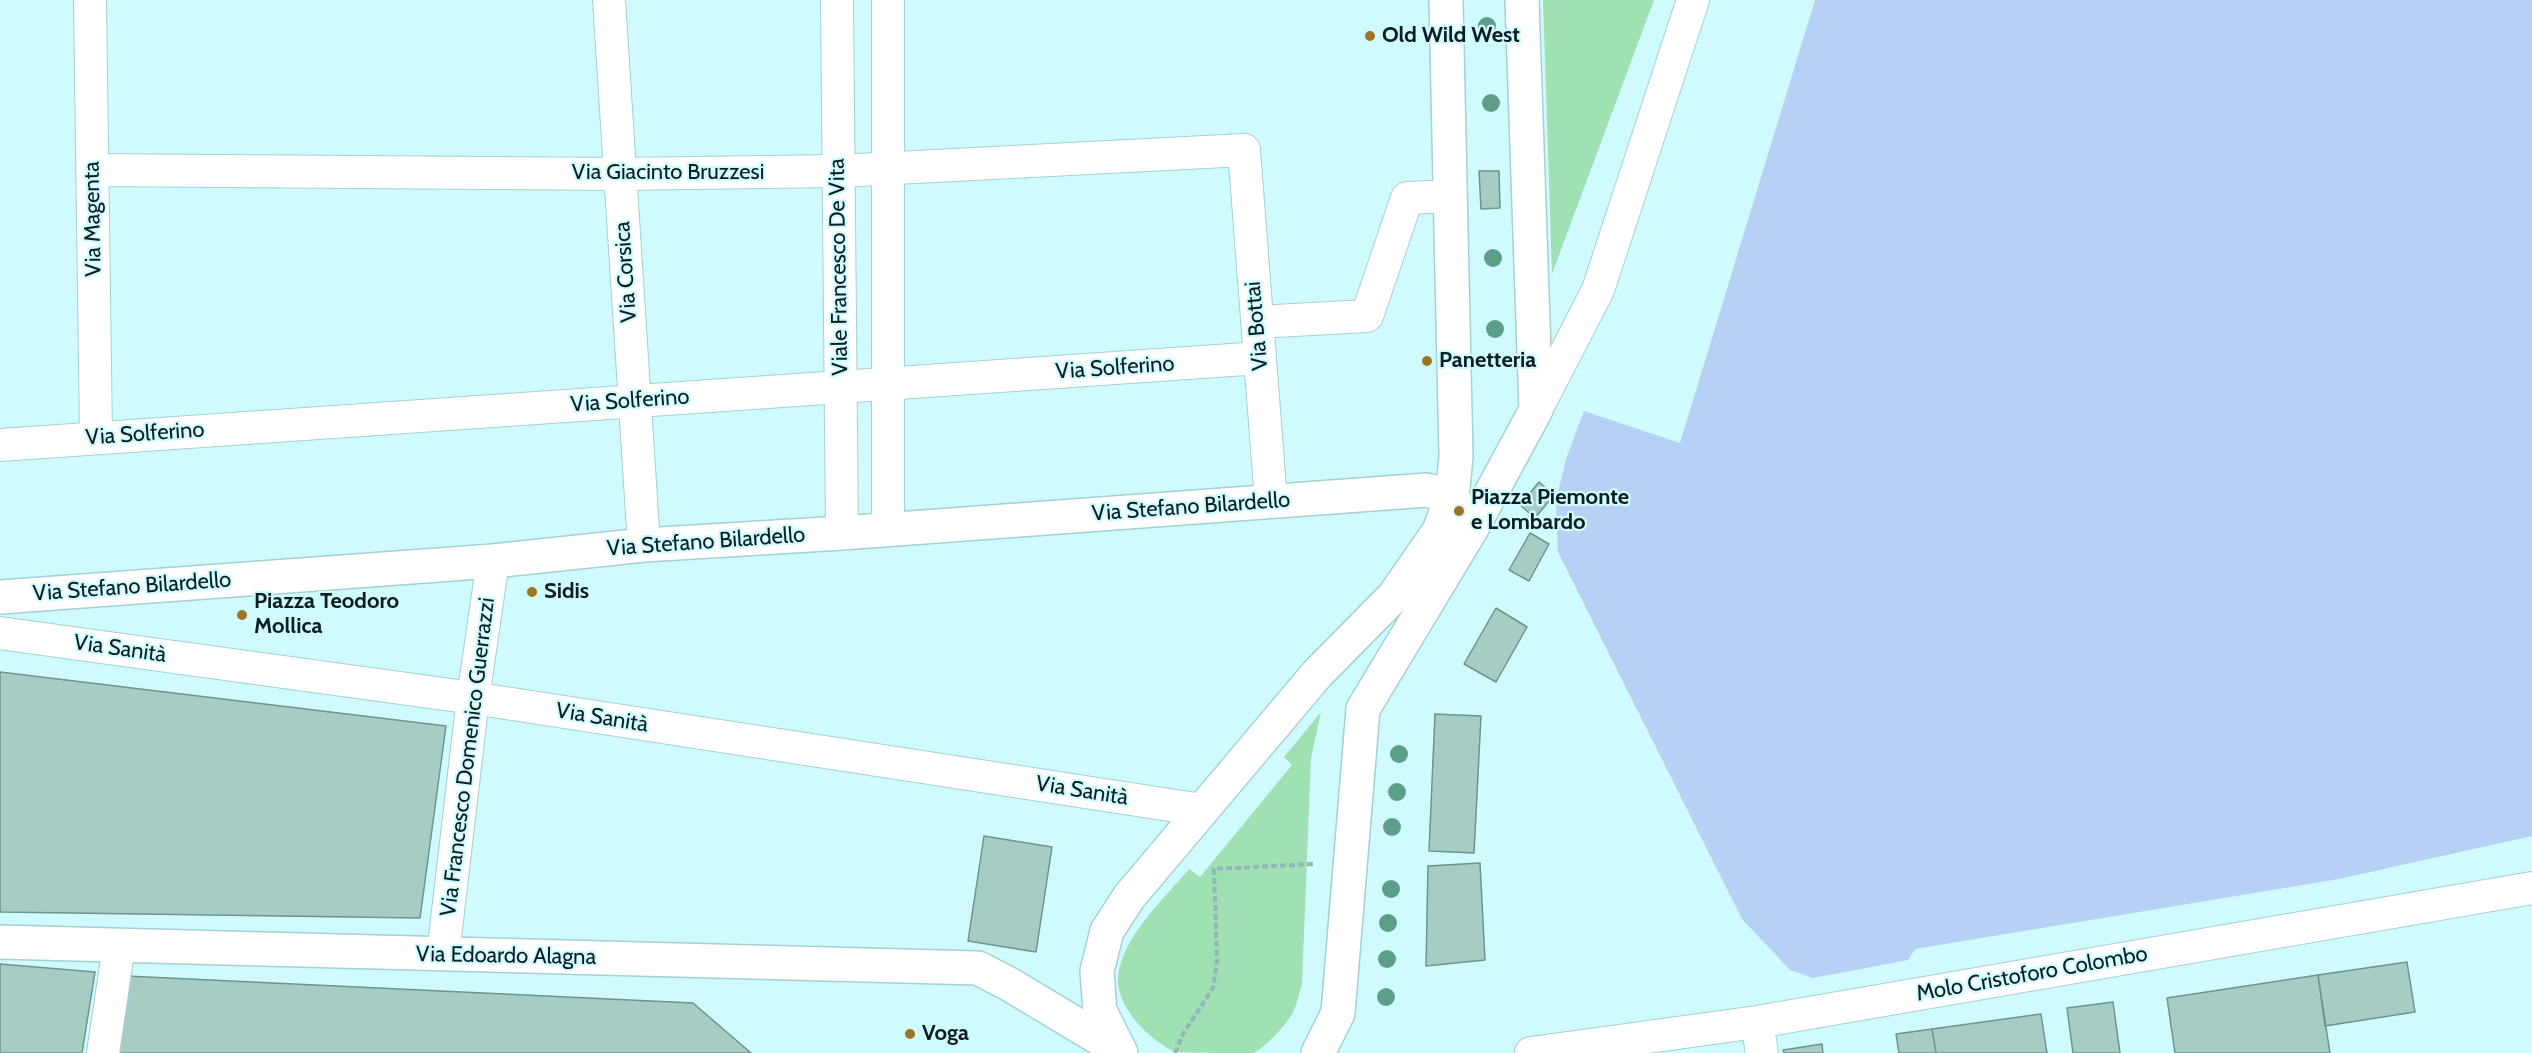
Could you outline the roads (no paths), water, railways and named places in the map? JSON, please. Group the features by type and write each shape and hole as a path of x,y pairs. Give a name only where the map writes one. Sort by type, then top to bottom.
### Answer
{"main road":[{"path":"1119,1051 1100,1011 1097,971 1107,931 1129,897 1317,674 1394,596 1439,531 1452,497 1456,457 1446,0"},
{"path":"1318,1053 1338,1013 1363,709 1472,528 1536,410 1522,0"},
{"name":"Via Stefano Bilardello","path":"0,597 493,561 644,545 842,533 1426,490 1452,497"},
{"path":"1452,497 1472,528"},
{"name":"Via Edoardo Alagna","path":"0,942 978,968 1009,984 1119,1051"}],"street":[{"name":"Via Magenta","path":"90,0 96,437"},
{"name":"Via Corsica","path":"609,0 644,545"},
{"name":"Viale Francesco De Vita","path":"837,0 842,533"},
{"name":"Viale Francesco De Vita","path":"888,0 888,528"},
{"path":"1536,410 1598,290 1693,0"},
{"name":"Via Giacinto Bruzzesi","path":"92,170 620,174 838,171 1244,150"},
{"name":"Via Bottai","path":"1244,150 1271,501"},
{"path":"1257,322 1367,316 1407,198 1449,196"},
{"name":"Via Solferino","path":"0,445 1260,358"},
{"name":"Via Francesco Domenico Guerrazzi","path":"443,954 473,698 493,561"},
{"name":"Via Sanità","path":"0,633 473,698 1202,810"},
{"name":"Molo Cristoforo Colombo","path":"1532,1053 1757,1022 2532,888"},
{"path":"103,1053 119,946"},
{"path":"1757,1022 1762,1053"}],"water":[{"path":"1815,0 2532,0 2532,836 2339,879 1915,949 1908,960 1813,978 1790,970 1742,919 1558,552 1556,501 1566,459 1584,411 1680,443"}],"place":[{"name":"Old Wild West","path":"1370,36"},
{"name":"Panetteria","path":"1427,361"},
{"name":"Piazza Piemonte e Lombardo","path":"1459,511"},
{"name":"Sidis","path":"532,592"},
{"name":"Piazza Teodoro Mollica","path":"242,615"},
{"name":"Voga","path":"910,1034"}]}
